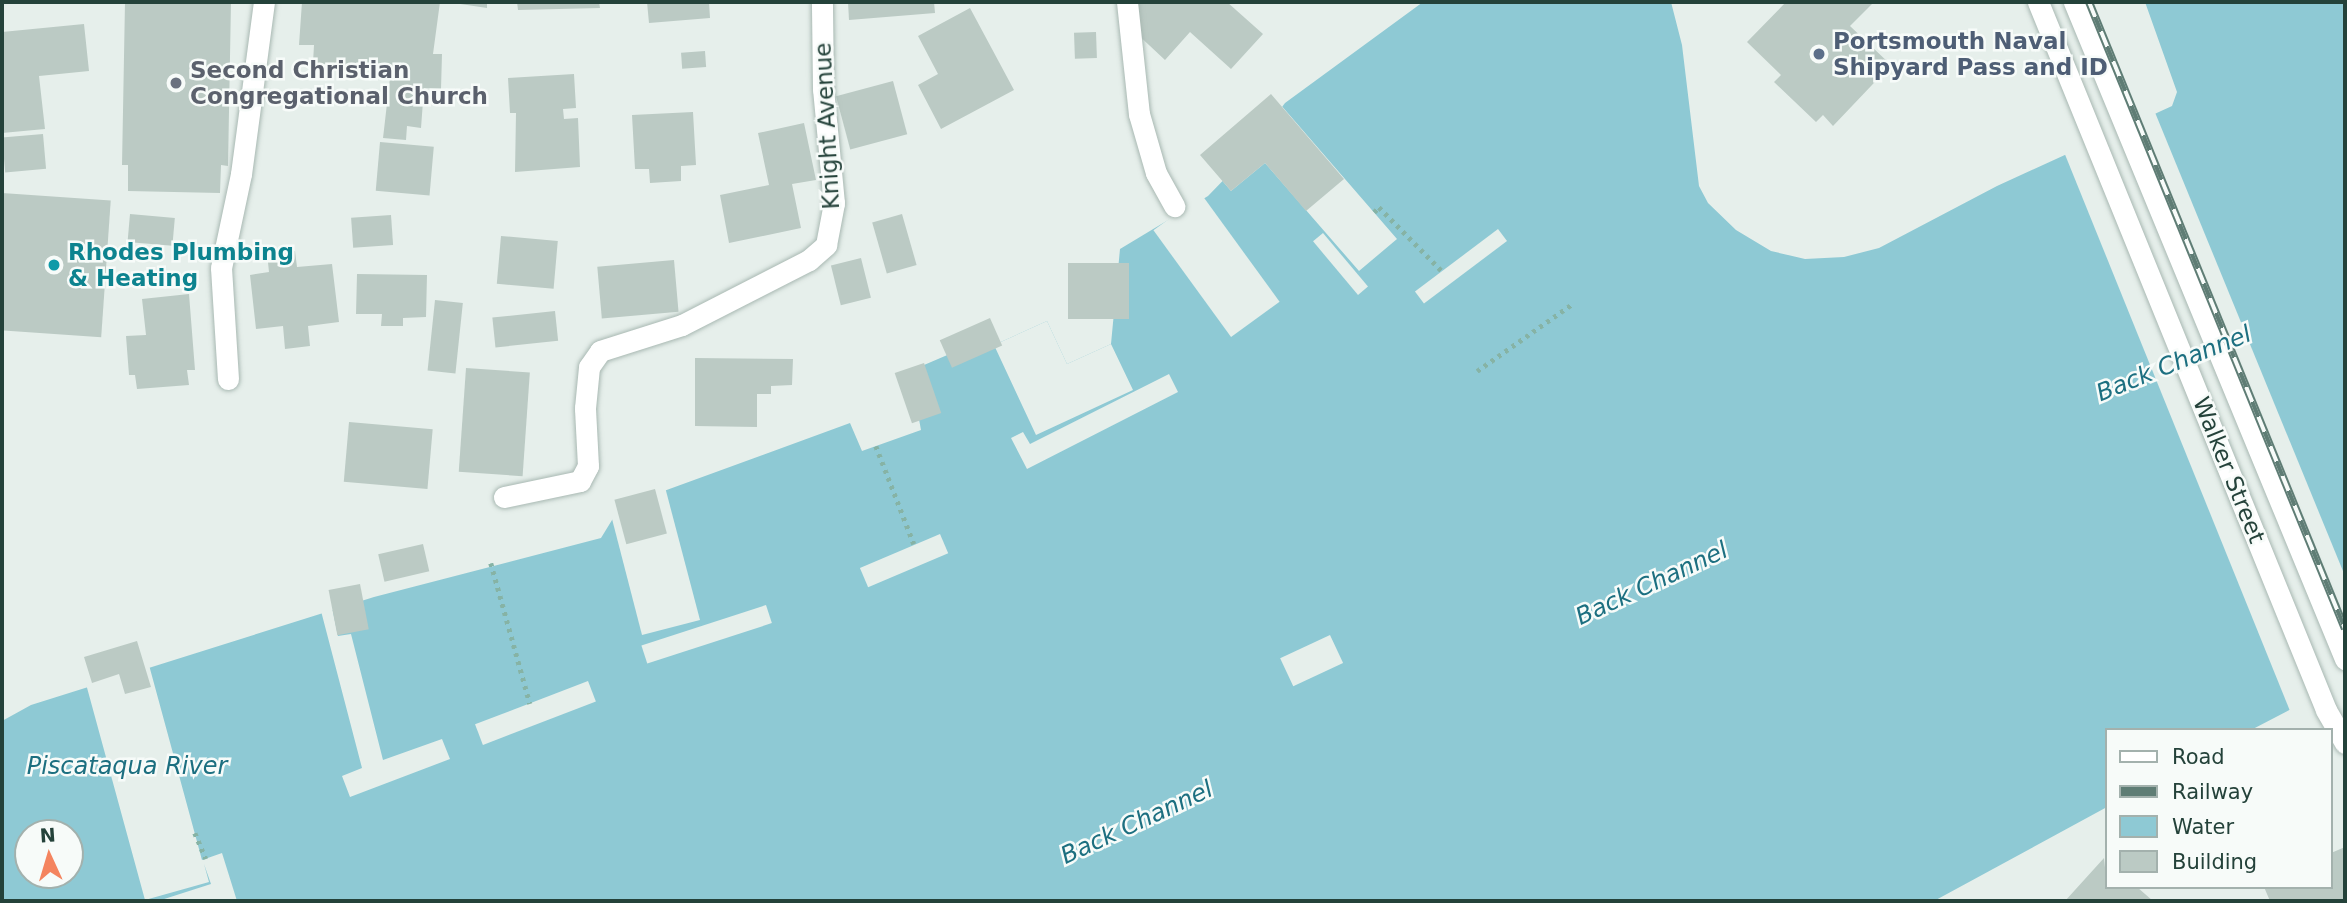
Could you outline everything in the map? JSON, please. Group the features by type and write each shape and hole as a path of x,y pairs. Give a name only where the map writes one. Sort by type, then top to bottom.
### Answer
{"street":[{"path":"228,379 221,268 243,160 264,2"},
{"name":"Knight Avenue","path":"504,497 580,481 588,466 585,408 589,366 600,351 682,325 809,260 826,245 834,203 823,89 822,2"},
{"path":"1127,2 1139,114 1156,173 1174,205"},
{"name":"Walker Street","path":"2038,2 2326,710 2345,743"},
{"name":"Walker Street","path":"2074,2 2345,659"}],"path":[{"path":"1374,212 1379,207 1442,271"},
{"path":"1477,372 1571,305"},
{"path":"876,446 914,544"},
{"path":"491,563 530,704"},
{"path":"195,832 206,859"}],"water":[{"path":"1423,2 1671,2 1682,45 1699,186 1708,203 1736,230 1771,251 1805,259 1844,257 1879,248 1997,186 2172,106 2177,92 2145,2 2345,2 2345,681 2255,728 2106,728 2106,808 1934,901 2,901 2,721 31,705 374,597 601,538 620,507 850,423 862,451 921,430 910,371 987,338 994,345 1047,321 1067,364 1111,344 1120,249 1208,196 1240,163 1285,103"}],"pier":[{"path":"1280,104 1397,239 1359,271 1265,163 1231,191 1220,178"},
{"path":"2154,110 2345,576 2345,685 2290,711 2064,152"},
{"path":"1202,195 1280,302 1231,337 1153,230"},
{"path":"1498,229 1507,241 1424,304 1415,292"},
{"path":"1323,233 1368,287 1358,295 1313,241"},
{"path":"1047,321 1067,364 1111,344 1133,390 1036,435 994,345"},
{"path":"1169,374 1178,392 1027,469 1011,438 1023,432 1030,444"},
{"path":"665,487 700,620 642,635 611,515 618,504"},
{"path":"940,534 948,553 868,587 860,568"},
{"path":"766,605 772,623 647,664 641,645"},
{"path":"332,607 338,636 351,634 383,760 442,739 450,759 350,797 342,776 362,768 321,611"},
{"path":"1330,635 1343,663 1293,686 1280,658"},
{"path":"149,665 202,860 222,853 237,901 158,901 211,884 204,864 209,882 145,900 86,684"},
{"path":"588,681 596,702 483,745 475,724"}],"building":[{"name":"Second Christian Congregational Church","path":"125,2 231,2 228,166 221,165 220,193 128,191 128,165 122,165"},
{"path":"302,2 440,2 433,54 442,54 441,89 424,88 421,128 407,126 406,140 383,138 391,69 313,63 314,45 299,45"},
{"path":"447,2 487,2 487,8"},
{"path":"517,2 599,2 600,8 518,10"},
{"path":"647,2 709,2 710,18 649,23"},
{"path":"848,2 934,2 935,13 849,20"},
{"path":"1133,2 1227,2 1263,34 1231,69 1190,32 1165,60 1134,31"},
{"name":"Portsmouth Naval Shipyard Pass and ID","path":"1786,2 1872,4 1850,26 1891,65 1833,126 1823,115 1816,122 1774,82 1781,75 1747,42"},
{"path":"970,8 1014,90 941,129 918,85 938,74 918,36"},
{"path":"84,24 89,71 39,76 45,129 2,133 2,32"},
{"path":"1096,32 1097,58 1075,59 1074,33"},
{"path":"705,51 706,67 682,69 681,53"},
{"path":"574,74 576,108 563,109 564,119 578,118 580,167 515,172 516,113 510,113 508,78"},
{"path":"893,81 907,134 850,149 836,96"},
{"path":"1271,94 1344,179 1306,211 1265,163 1231,191 1200,155"},
{"path":"693,112 696,165 681,166 681,181 650,183 649,169 635,169 632,115"},
{"path":"804,123 816,180 792,184 801,228 729,243 720,195 769,185 758,133"},
{"path":"43,134 46,169 5,172 2,138"},
{"path":"380,142 434,147 430,196 376,191"},
{"name":"Rhodes Plumbing & Heating","path":"2,193 111,201 101,337 2,330"},
{"path":"130,214 175,218 172,246 128,242"},
{"path":"902,214 917,265 887,273 872,223"},
{"path":"391,215 393,245 353,248 351,218"},
{"path":"501,236 558,241 554,289 497,284"},
{"path":"295,251 297,267 332,264 339,322 308,326 310,346 285,349 283,326 256,329 250,275 269,272 267,253"},
{"path":"861,258 871,298 841,305 831,265"},
{"path":"674,260 679,312 602,319 597,267"},
{"path":"1068,263 1129,263 1129,319 1068,319"},
{"path":"357,274 427,275 426,317 403,318 403,326 381,326 382,314 356,314"},
{"path":"189,294 195,370 187,370 189,385 137,389 135,375 129,375 126,336 146,335 142,299"},
{"path":"435,300 463,303 455,374 428,371"},
{"path":"555,311 558,341 495,347 492,318"},
{"path":"990,318 1002,345 952,368 940,340"},
{"path":"695,358 793,359 792,385 771,386 771,394 757,394 757,427 695,426"},
{"path":"924,363 941,413 912,423 895,373"},
{"path":"466,368 530,372 523,476 459,472"},
{"path":"349,422 433,429 427,489 344,482"},
{"path":"655,489 667,533 626,544 614,500"},
{"path":"423,544 429,571 384,582 378,554"},
{"path":"360,584 369,629 337,635 329,590"},
{"path":"137,641 151,687 125,694 119,674 92,683 84,657"},
{"path":"2345,847 2345,901 2270,901 2265,889 2333,889 2333,852"},
{"path":"2104,858 2106,889 2139,889 2153,901 2065,901"}],"railway":[{"path":"2089,2 2345,629"}],"place":[{"name":"Portsmouth Naval Shipyard Pass and ID","path":"1819,54"},
{"name":"Second Christian Congregational Church","path":"176,83"},
{"name":"Rhodes Plumbing & Heating","path":"54,265"}],"water label":[{"name":"Back Channel","path":"2174,364"},
{"name":"Back Channel","path":"1652,584"},
{"name":"Piscataqua River","path":"127,767"},
{"name":"Back Channel","path":"1137,823"}]}
